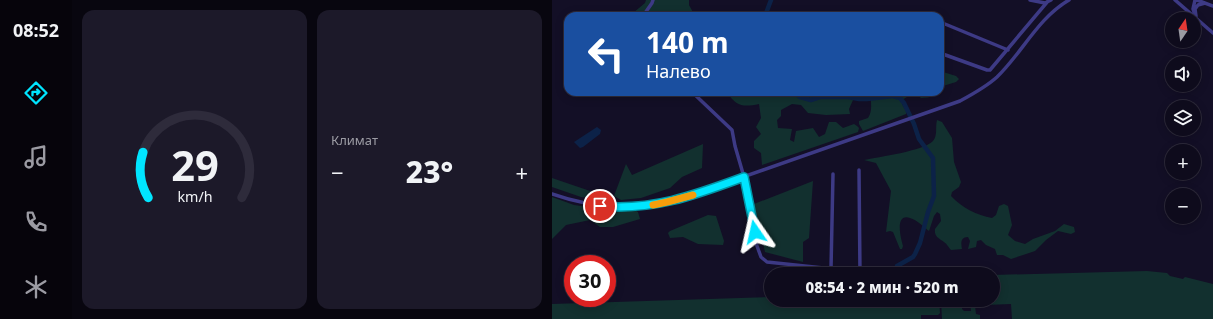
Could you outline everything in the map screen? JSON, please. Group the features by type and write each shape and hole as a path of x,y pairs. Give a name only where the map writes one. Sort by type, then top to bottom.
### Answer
{"street":[{"path":"646,12 653,0"},
{"path":"1030,0 1045,3 1049,1"},
{"path":"552,194 584,203 617,207 634,207 667,202 744,177 960,101 981,90 996,77 1050,15 1061,4 1069,0"},
{"path":"1175,0 1189,12"},
{"path":"1181,0 1182,6"},
{"path":"1194,12 1193,9 1196,0 1213,6"},
{"path":"944,54 990,70 1049,1"},
{"path":"1195,12 1198,5 1205,3"},
{"path":"1201,22 1213,33"},
{"path":"944,24 1008,50"},
{"path":"696,96 732,130 734,146 744,177 757,246 761,257 767,262 813,267"},
{"path":"859,170 860,267"},
{"path":"831,267 833,174"}],"green space":[{"path":"646,0 689,0 689,5 693,12 634,12 645,3"},
{"path":"944,72 956,76 959,79 956,82 944,86"},
{"path":"794,96 809,98 810,96 850,96 853,100 849,109 850,114 826,115 808,113 801,105 792,104 781,110 781,116 777,120 778,128 792,129 790,140 794,142 796,131 813,128 819,137 825,134 829,122 836,122 843,128 854,124 859,128 858,132 762,165 761,153 754,148 754,141 761,134 756,127 761,118 759,104 749,106 741,105 730,97"},
{"path":"871,96 908,96 902,100 906,114 863,131 859,121 868,118 871,108"},
{"path":"919,96 932,96 931,97 921,98"},
{"path":"937,120 942,122 952,138 954,162 961,182 959,187 952,192 951,196 960,204 975,213 992,218 996,215 999,206 1004,204 1008,206 1012,225 1008,235 1015,241 1025,244 1033,239 1055,231 1064,224 1074,227 1075,232 1071,234 1058,231 1035,251 1011,259 1003,255 997,255 995,249 986,245 981,240 977,241 976,247 968,249 970,241 968,237 962,239 962,249 951,250 935,234 935,229 941,221 940,214 937,212 934,216 929,231 913,219 905,217 902,219 900,228 903,246 902,249 900,249 893,232 886,232 891,191 876,163 864,160 911,151 928,145 933,141 935,136"},
{"path":"703,144 702,168 682,177 670,188 641,198 621,200 614,196 626,164 632,175"},
{"path":"552,178 596,193 608,191 612,196 611,201 581,197 552,187"},
{"path":"813,181 809,238 803,242 803,262 765,252 754,204"},
{"path":"552,197 574,205 616,211 635,210 638,212 640,219 613,227 600,227 590,220 566,225 552,239"},
{"path":"708,215 716,216 724,241 723,245 698,244 683,237 670,238 668,233 670,231"},
{"path":"1147,271 1167,273 1170,276 1183,279 1185,277 1213,284 1213,319 1012,319 1011,304 1000,304 1000,275"},
{"path":"764,297 764,307 940,307 940,313 938,315 921,315 921,319 552,319 552,304 564,304 564,307 616,307 616,302"},
{"path":"941,307 962,307 964,311 971,311 971,307 975,307 976,314 980,315 980,319 942,319"}],"water":[{"path":"597,127 601,130 600,134 583,147 580,148 574,142"}],"waterway":[{"path":"766,12 771,0"},
{"path":"799,96 811,100 820,97 867,99 893,96"},
{"path":"893,96 900,98 904,103 919,139 933,158 934,196 920,243 915,254 913,257 897,267"}],"slow traffic":[{"path":"653,205 693,195"}],"route":[{"path":"600,206 634,207 667,202 744,177 755,232"}]}
